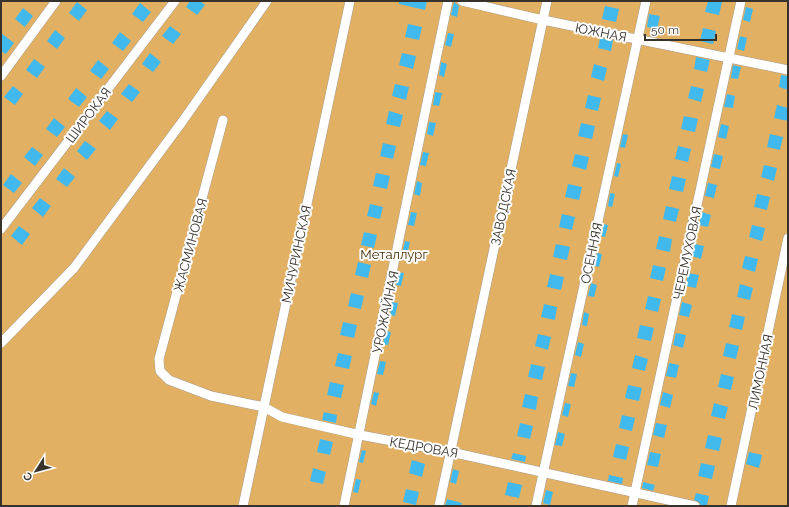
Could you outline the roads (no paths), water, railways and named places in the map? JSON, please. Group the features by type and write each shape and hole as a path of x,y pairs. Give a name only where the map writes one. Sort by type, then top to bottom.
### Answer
{"street":[{"path":"1,76 56,1"},
{"name":"ШИРОКАЯ","path":"1,229 175,1"},
{"path":"1,343 74,268 182,122 267,1"},
{"name":"МИЧУРИНСКАЯ","path":"242,506 350,1"},
{"name":"УРОЖАЙНАЯ","path":"344,506 360,435 448,1"},
{"name":"ЮЖНАЯ","path":"462,1 543,20 788,70"},
{"name":"ЗАВОДСКАЯ","path":"439,506 547,1"},
{"name":"ОСЕННЯЯ","path":"536,506 646,1"},
{"name":"ЧЕРЕМУХОВАЯ","path":"632,506 741,1"},
{"name":"ЖАСМИНОВАЯ","path":"160,371 159,359 224,120"},
{"name":"ЛИМОННАЯ","path":"731,506 788,238"},
{"name":"КЕДРОВАЯ","path":"160,371 169,380 211,396 264,407 282,417 360,435 451,452 695,506"}],"park label":[{"name":"Металлург","path":"394,254"}]}
